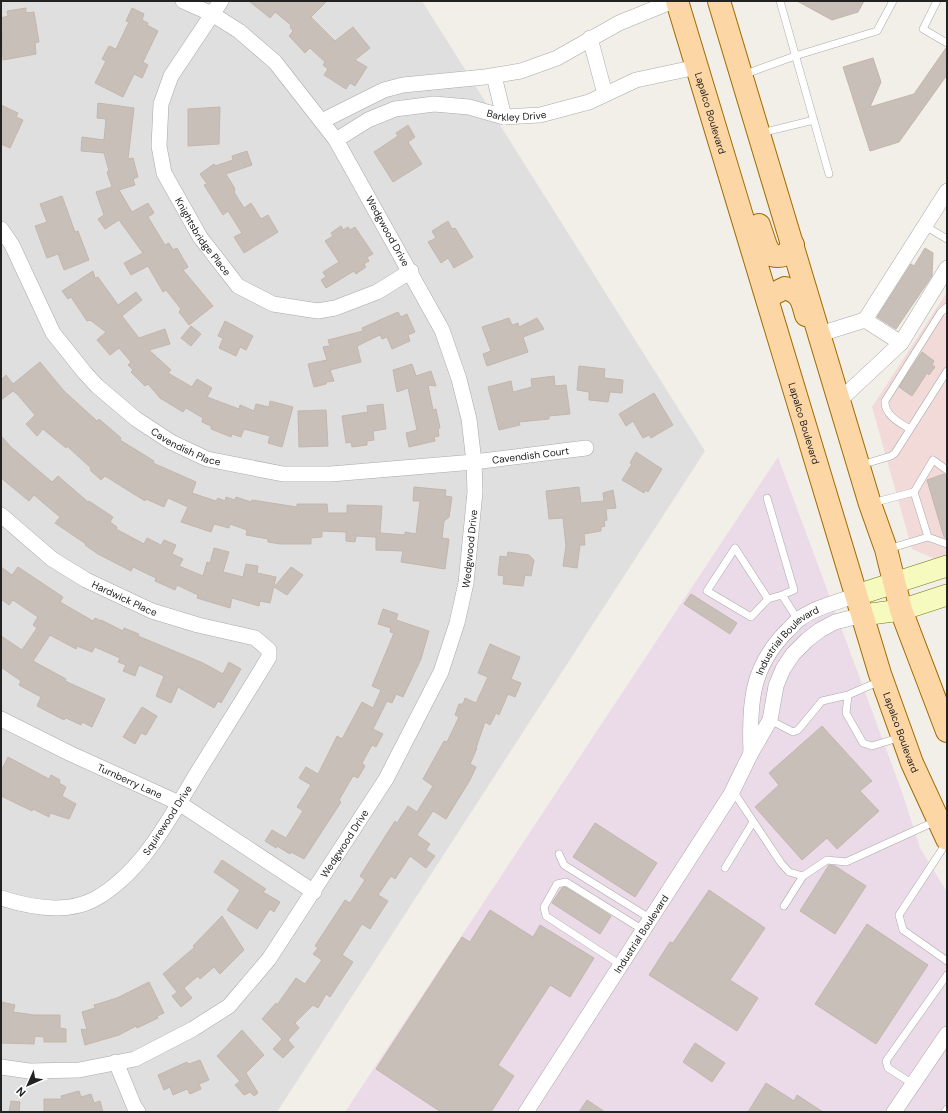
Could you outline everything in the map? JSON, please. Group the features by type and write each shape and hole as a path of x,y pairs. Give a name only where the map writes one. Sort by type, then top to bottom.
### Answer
{"main road":[{"name":"Lapalco Boulevard","path":"677,1 882,680 902,737 944,834"},
{"path":"719,1 794,245 870,504 886,549 901,610 942,705 947,731"},
{"path":"717,132 742,167 766,246 771,255 780,257 787,255 794,245"},
{"path":"767,297 785,288 794,291 802,300 829,400 853,445"}],"street":[{"name":"Wedgwood Drive","path":"1,1067 29,1070 80,1070 134,1059 193,1029 229,1006 269,959 314,892 386,779 441,672 457,624 466,583 475,492 474,462 469,419 459,379 442,330 411,271 336,140 322,121 275,62 239,31 212,14 183,1"},
{"name":"Knightsbridge Place","path":"221,1 171,76 160,104 159,146 164,173 200,237 238,286 273,304 318,312 336,308 377,292 411,271"},
{"path":"322,121 384,90 415,83 494,76 521,71 557,58 619,23 673,1"},
{"path":"590,38 606,94"},
{"name":"Barkley Drive","path":"336,140 368,120 396,109 434,104 469,107 504,116 540,115 589,102 636,80 698,67"},
{"path":"494,76 504,116"},
{"path":"415,83 421,106"},
{"path":"820,334 864,320 947,191"},
{"name":"Cavendish Place","path":"1,230 12,245 53,333 85,373 97,386 136,419 171,442 207,460 283,474 331,474 474,462"},
{"path":"840,400 901,344 947,268"},
{"path":"864,320 901,344"},
{"name":"Cavendish Court","path":"474,462 586,448"},
{"name":"Hardwick Place","path":"1,515 52,559 86,580 152,611 198,625 255,638 265,646"},
{"name":"Industrial Boulevard","path":"751,753 749,722 758,675 768,654 798,620 819,608 947,566"},
{"name":"Industrial Boulevard","path":"526,1112 733,791 751,753 770,720 776,686 783,669 793,654 820,630 835,622 863,615 901,610 947,594"},
{"name":"Squirewood Drive","path":"1,898 32,907 66,907 91,900 118,884 140,862 178,804 269,657 269,650 265,646"},
{"name":"Turnberry Lane","path":"1,719 69,753 178,804 314,892"},
{"path":"894,1112 947,1034"},
{"path":"116,1062 134,1106 138,1112"}],"lane":[{"path":"780,1 829,174"},
{"path":"742,75 795,56 877,31 893,1"},
{"path":"937,1 923,29 947,43"},
{"path":"760,133 814,120"},
{"path":"925,226 947,239"},
{"path":"910,429 890,414 886,408 885,401 939,314 947,307"},
{"path":"859,466 891,456 947,371"},
{"path":"870,504 914,492 933,460 947,470"},
{"path":"914,492 928,536"},
{"path":"766,498 794,590 768,599 750,617 707,591 735,548 768,599"},
{"path":"886,549 928,536 947,544"},
{"path":"782,595 798,620"},
{"path":"770,720 793,732 798,730 822,702 848,695 882,680"},
{"path":"848,695 846,712 863,743 872,746 902,737"},
{"path":"733,791 781,863 789,872 803,876"},
{"path":"725,868 753,822"},
{"path":"784,906 803,876 827,860 846,862 944,834"},
{"path":"944,834 899,915 903,930 947,961"},
{"path":"560,854 564,865 647,924"},
{"path":"621,965 546,916 544,907 557,884 566,882 647,924"},
{"path":"913,1084 888,1068 886,1061 947,975"}],"shaded area":[{"path":"1,1 422,1 705,451 277,1112 1,1112"},
{"path":"947,292 947,555 937,560 912,549 872,407"},
{"path":"778,457 902,792 920,848 947,892 947,1112 345,1112"}],"building":[{"path":"249,1 327,1 311,17 335,41 353,27 370,48 355,60 367,67 355,86 350,83 346,89 324,75 328,69 323,65 325,62 310,48 305,53 289,36 293,31 290,27 291,25 275,12 270,18"},
{"path":"797,1 864,1 858,12 832,20"},
{"path":"26,8 26,13 34,12 39,42 35,43 36,54 3,60 1,18 8,16 7,11"},
{"path":"132,8 144,14 142,20 148,23 147,25 158,31 143,62 148,65 142,78 134,74 123,97 95,83 106,61 102,59 109,46 116,49 129,22 126,21"},
{"path":"946,48 947,75 899,142 870,151 843,67 873,58 881,82 870,107 914,94"},
{"path":"98,103 134,108 128,159 133,158 138,177 133,179 135,185 119,190 132,212 148,203 154,213 148,217 165,245 169,243 173,250 177,248 188,267 183,270 213,306 189,325 179,312 181,309 166,290 163,292 148,266 131,275 124,263 143,253 119,220 105,229 98,219 104,215 96,192 112,187 107,172 109,171 104,153 81,151 82,137 104,140 106,119 97,118"},
{"path":"1,105 18,113 16,117 23,120 10,148 1,144"},
{"path":"220,107 219,144 188,146 188,109"},
{"path":"408,125 415,137 408,142 422,164 393,182 374,152 398,136 396,133"},
{"path":"247,151 252,165 226,174 234,187 234,192 244,208 251,203 261,219 268,215 278,232 244,253 234,237 242,233 228,211 223,215 204,185 207,184 200,174 214,164 215,166 233,160 232,156"},
{"path":"62,196 75,232 78,231 89,260 64,270 58,254 47,258 35,226 47,222 40,204"},
{"path":"448,221 452,229 455,228 473,257 454,268 448,258 441,263 428,242 436,238 432,231"},
{"path":"341,226 343,230 348,227 350,230 355,227 373,254 367,257 369,261 364,264 366,267 356,274 354,271 326,288 321,280 326,277 323,272 339,262 325,241 333,236 331,233"},
{"path":"925,248 933,253 932,276 896,329 877,317 911,264 914,266"},
{"path":"93,271 95,278 98,277 118,305 136,292 142,300 122,316 139,338 165,329 170,344 149,350 171,370 168,373 192,387 197,379 212,388 207,397 239,409 240,405 254,411 256,404 269,407 270,401 293,407 282,447 268,443 270,436 244,429 241,437 232,434 231,437 211,429 211,426 202,422 203,418 186,408 183,412 160,398 148,384 145,386 131,372 133,370 128,365 131,362 119,348 110,355 97,340 106,332 90,320 87,321 71,297 68,299 62,291"},
{"path":"398,312 401,317 407,314 415,332 408,335 410,341 392,349 387,337 382,339 380,335 357,346 361,362 330,370 334,381 326,382 326,384 314,387 308,364 327,360 323,347 330,346 328,340 363,331 362,328"},
{"path":"509,318 512,325 518,323 519,327 537,318 544,329 523,337 528,352 487,366 483,354 491,351 482,327"},
{"path":"225,321 253,336 246,350 240,347 236,356 219,348 223,338 218,336"},
{"path":"191,326 201,334 191,346 181,338"},
{"path":"922,352 934,361 932,365 935,367 929,375 927,373 912,396 899,387"},
{"path":"40,362 64,391 97,421 99,419 121,438 120,440 154,461 153,463 196,482 192,493 216,501 218,498 225,501 226,497 235,500 236,497 251,502 252,500 297,507 297,504 327,504 328,513 347,513 347,505 382,506 380,533 405,535 405,532 416,534 420,501 413,501 414,487 446,490 445,496 452,497 449,517 444,521 442,538 449,539 445,569 401,562 403,551 376,550 376,537 356,536 355,542 346,541 346,532 322,531 322,537 311,538 311,544 280,544 268,542 268,539 246,535 247,530 230,524 229,528 214,524 211,532 181,522 188,507 168,498 164,507 146,499 145,501 105,476 101,480 90,470 91,468 67,446 66,448 43,429 37,436 26,424 35,415 13,391 1,400 1,380 6,375 13,384"},
{"path":"412,364 416,376 431,371 436,386 428,385 433,410 436,409 440,428 438,429 439,436 434,437 435,441 409,447 406,433 417,430 408,388 397,392 393,370"},
{"path":"579,366 605,369 604,378 623,380 622,393 610,392 608,402 589,400 589,392 577,390"},
{"path":"554,376 555,386 566,385 570,414 549,416 549,419 519,422 520,425 499,430 488,387 511,381 513,392 532,387 531,379"},
{"path":"654,393 673,425 651,438 649,435 643,438 633,421 626,426 619,414"},
{"path":"383,404 386,429 373,431 374,440 367,441 367,445 352,447 351,442 346,443 342,416 368,412 367,406"},
{"path":"326,410 328,446 299,447 298,411"},
{"path":"1,436 11,447 52,482 58,476 88,502 89,501 113,517 110,522 117,527 116,529 144,544 147,538 161,545 164,540 176,545 172,554 183,559 179,566 203,576 207,562 210,563 214,548 229,552 223,572 243,577 246,564 258,566 257,573 276,577 270,603 260,601 259,606 232,598 230,608 197,598 198,595 177,585 175,590 155,581 156,578 133,567 131,571 98,554 55,523 60,517 34,495 29,501 1,478"},
{"path":"636,452 662,469 648,492 646,490 644,493 622,480 632,464 630,463"},
{"path":"944,474 947,475 947,539 944,537 927,480"},
{"path":"579,487 581,503 604,501 603,493 613,490 616,508 606,509 607,520 604,521 605,526 601,527 601,531 584,534 585,545 580,545 577,568 563,566 566,546 563,518 549,519 546,491"},
{"path":"508,552 529,555 534,560 531,576 525,575 523,586 503,584 504,576 498,575 500,556 507,557"},
{"path":"1,567 12,575 18,567 63,597 60,602 93,621 95,618 123,631 124,628 139,634 138,636 203,663 223,674 229,662 241,669 221,703 218,701 214,708 178,687 171,703 156,696 164,676 139,665 135,676 123,671 126,665 118,662 120,658 95,647 92,652 77,646 76,649 50,635 33,661 66,679 65,681 105,699 92,727 82,722 81,725 66,718 64,720 37,706 41,697 19,685 21,681 1,667 1,636 22,650 37,628 33,625 38,617 13,600 9,605 1,599"},
{"path":"291,567 303,575 287,595 274,587"},
{"path":"691,594 737,623 730,634 684,604"},
{"path":"383,609 398,614 396,620 429,631 421,659 403,697 396,694 392,703 387,701 373,729 383,734 376,747 372,745 362,763 365,766 358,778 353,776 339,800 341,802 304,859 291,852 290,854 277,846 276,848 265,841 272,830 286,838 303,811 297,807 311,785 299,778 306,767 318,774 337,736 342,739 362,702 373,708 381,690 372,686 394,633 390,632 391,628 378,624"},
{"path":"490,644 520,657 511,679 521,683 515,697 508,694 499,715 496,713 490,725 485,722 477,748 470,764 476,767 470,780 446,819 433,811 417,835 430,844 426,850 435,856 426,868 410,856 395,879 391,876 378,895 388,901 370,929 362,924 342,955 353,962 330,997 326,994 318,1008 313,1005 295,1023 299,1028 288,1040 294,1047 283,1058 273,1049 282,1039 262,1019 276,1003 277,1005 296,978 305,984 322,960 313,954 318,948 315,946 345,900 350,903 365,880 360,876 395,821 397,823 408,806 417,812 433,786 423,779 444,741 447,742 459,717 455,715 459,704 463,704 465,698 476,703 488,677 478,673"},
{"path":"142,707 157,716 146,735 141,733 135,744 123,737"},
{"path":"822,726 872,781 860,791 879,811 837,849 827,838 802,860 755,807 779,785 769,773"},
{"path":"8,757 49,779 51,775 60,780 59,783 66,787 62,796 76,804 69,819 50,813 49,817 33,809 32,811 1,796 1,771"},
{"path":"595,823 657,863 635,897 573,857"},
{"path":"222,860 266,889 263,892 280,902 274,912 270,909 257,929 227,910 240,890 214,872"},
{"path":"829,865 835,866 866,886 835,934 800,911"},
{"path":"565,887 611,916 600,934 552,903 562,888"},
{"path":"709,890 765,928 730,980 758,998 737,1031 649,975 670,942 673,943"},
{"path":"490,910 533,937 540,925 594,958 570,997 550,985 498,1065 514,1076 491,1112 441,1112 376,1069 462,937 470,942"},
{"path":"222,916 244,950 220,974 214,967 200,979 198,976 184,988 192,998 181,1007 172,996 177,992 163,974 195,947 193,946"},
{"path":"867,924 928,965 876,1044 815,1004"},
{"path":"149,982 164,1013 157,1016 158,1018 137,1028 136,1026 119,1035 85,1045 81,1029 87,1030 82,1012 95,1008 94,1005 117,998"},
{"path":"1,1002 15,1005 13,1012 34,1015 60,1015 60,1028 66,1029 66,1042 44,1042 44,1037 35,1036 34,1044 1,1043"},
{"path":"242,1030 264,1055 246,1073 258,1093 254,1096 250,1092 244,1095 235,1085 240,1081 217,1056"},
{"path":"695,1043 725,1063 712,1082 683,1062"},
{"path":"200,1060 209,1080 199,1084 201,1089 190,1094 187,1089 173,1095 170,1087 164,1090 158,1075 187,1062 189,1064"},
{"path":"766,1083 794,1101 797,1095 823,1112 748,1112"},
{"path":"79,1091 81,1097 91,1094 94,1103 100,1101 103,1112 44,1112 44,1099 62,1099 61,1096"},
{"path":"587,1100 605,1112 579,1112"},
{"path":"11,1101 20,1102 19,1112 9,1112"}]}
